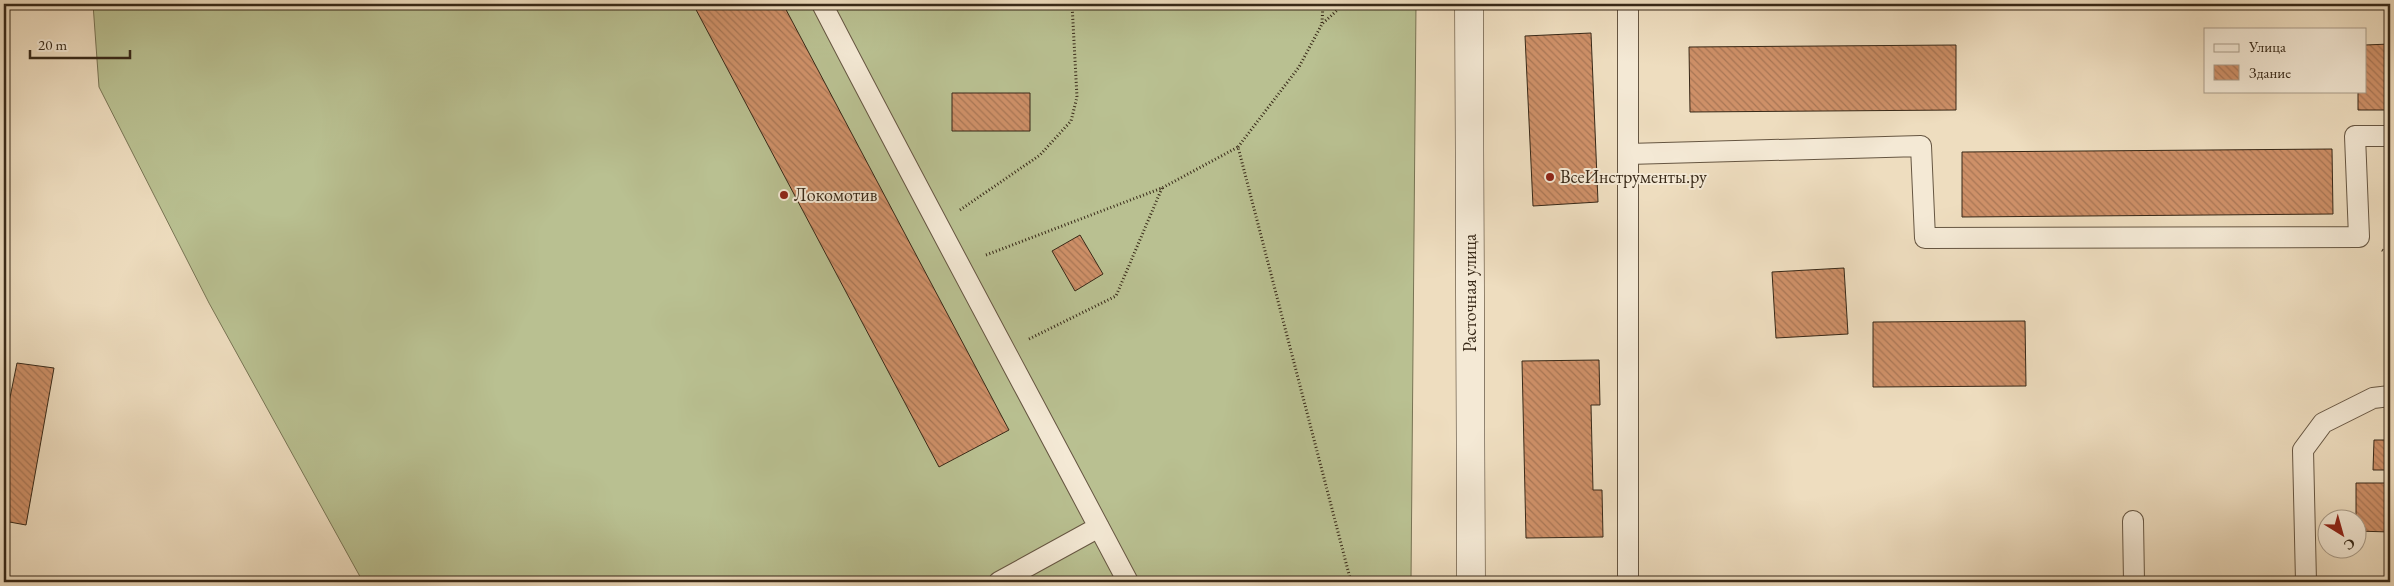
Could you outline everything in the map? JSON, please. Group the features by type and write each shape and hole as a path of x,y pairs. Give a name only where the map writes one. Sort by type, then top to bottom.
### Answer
{"main road":[{"name":"Расточная улица","path":"1469,4 1471,582"}],"lane":[{"path":"822,4 958,266 1006,350 1128,582"},
{"path":"1628,4 1628,582"},
{"path":"1628,154 1921,146 1925,238 2359,236 2355,136 2390,136"},
{"path":"2306,582 2303,450 2323,423 2373,398 2390,396"},
{"path":"2133,521 2134,582"},
{"path":"999,582 1099,527"}],"path":[{"path":"937,225 1040,155 1072,121 1077,97 1072,4"},
{"path":"1322,24 1323,4"},
{"path":"958,266 1162,188 1238,147 1299,67 1322,24 1344,4"},
{"path":"1238,147 1351,582"},
{"path":"1006,350 1116,296 1162,188"}],"green space":[{"name":"Локомотив","path":"93,4 1416,4 1411,582 363,582 209,303 99,87"}],"building":[{"path":"693,4 783,4 1009,430 939,467"},
{"path":"1591,33 1598,202 1533,206 1525,36"},
{"path":"2390,44 2390,110 2358,110 2358,92 2366,92 2366,45"},
{"path":"1956,45 1956,110 1690,112 1689,47"},
{"path":"952,93 1030,93 1030,131 952,131"},
{"path":"2332,149 2333,214 1962,217 1962,152"},
{"path":"1080,235 1103,274 1075,291 1052,251"},
{"path":"1844,268 1848,334 1776,338 1772,272"},
{"path":"2025,321 2026,386 1873,387 1873,322"},
{"path":"1599,360 1600,405 1591,405 1593,490 1602,490 1603,537 1526,538 1522,361"},
{"path":"17,363 54,368 26,525 4,521 4,427"},
{"path":"2374,440 2390,440 2390,470 2373,470"},
{"path":"2356,483 2390,483 2390,532 2366,531 2366,508 2356,508"}],"place":[{"name":"ВсеИнструменты.ру","path":"1550,177"},
{"name":"Локомотив","path":"784,195"}]}
